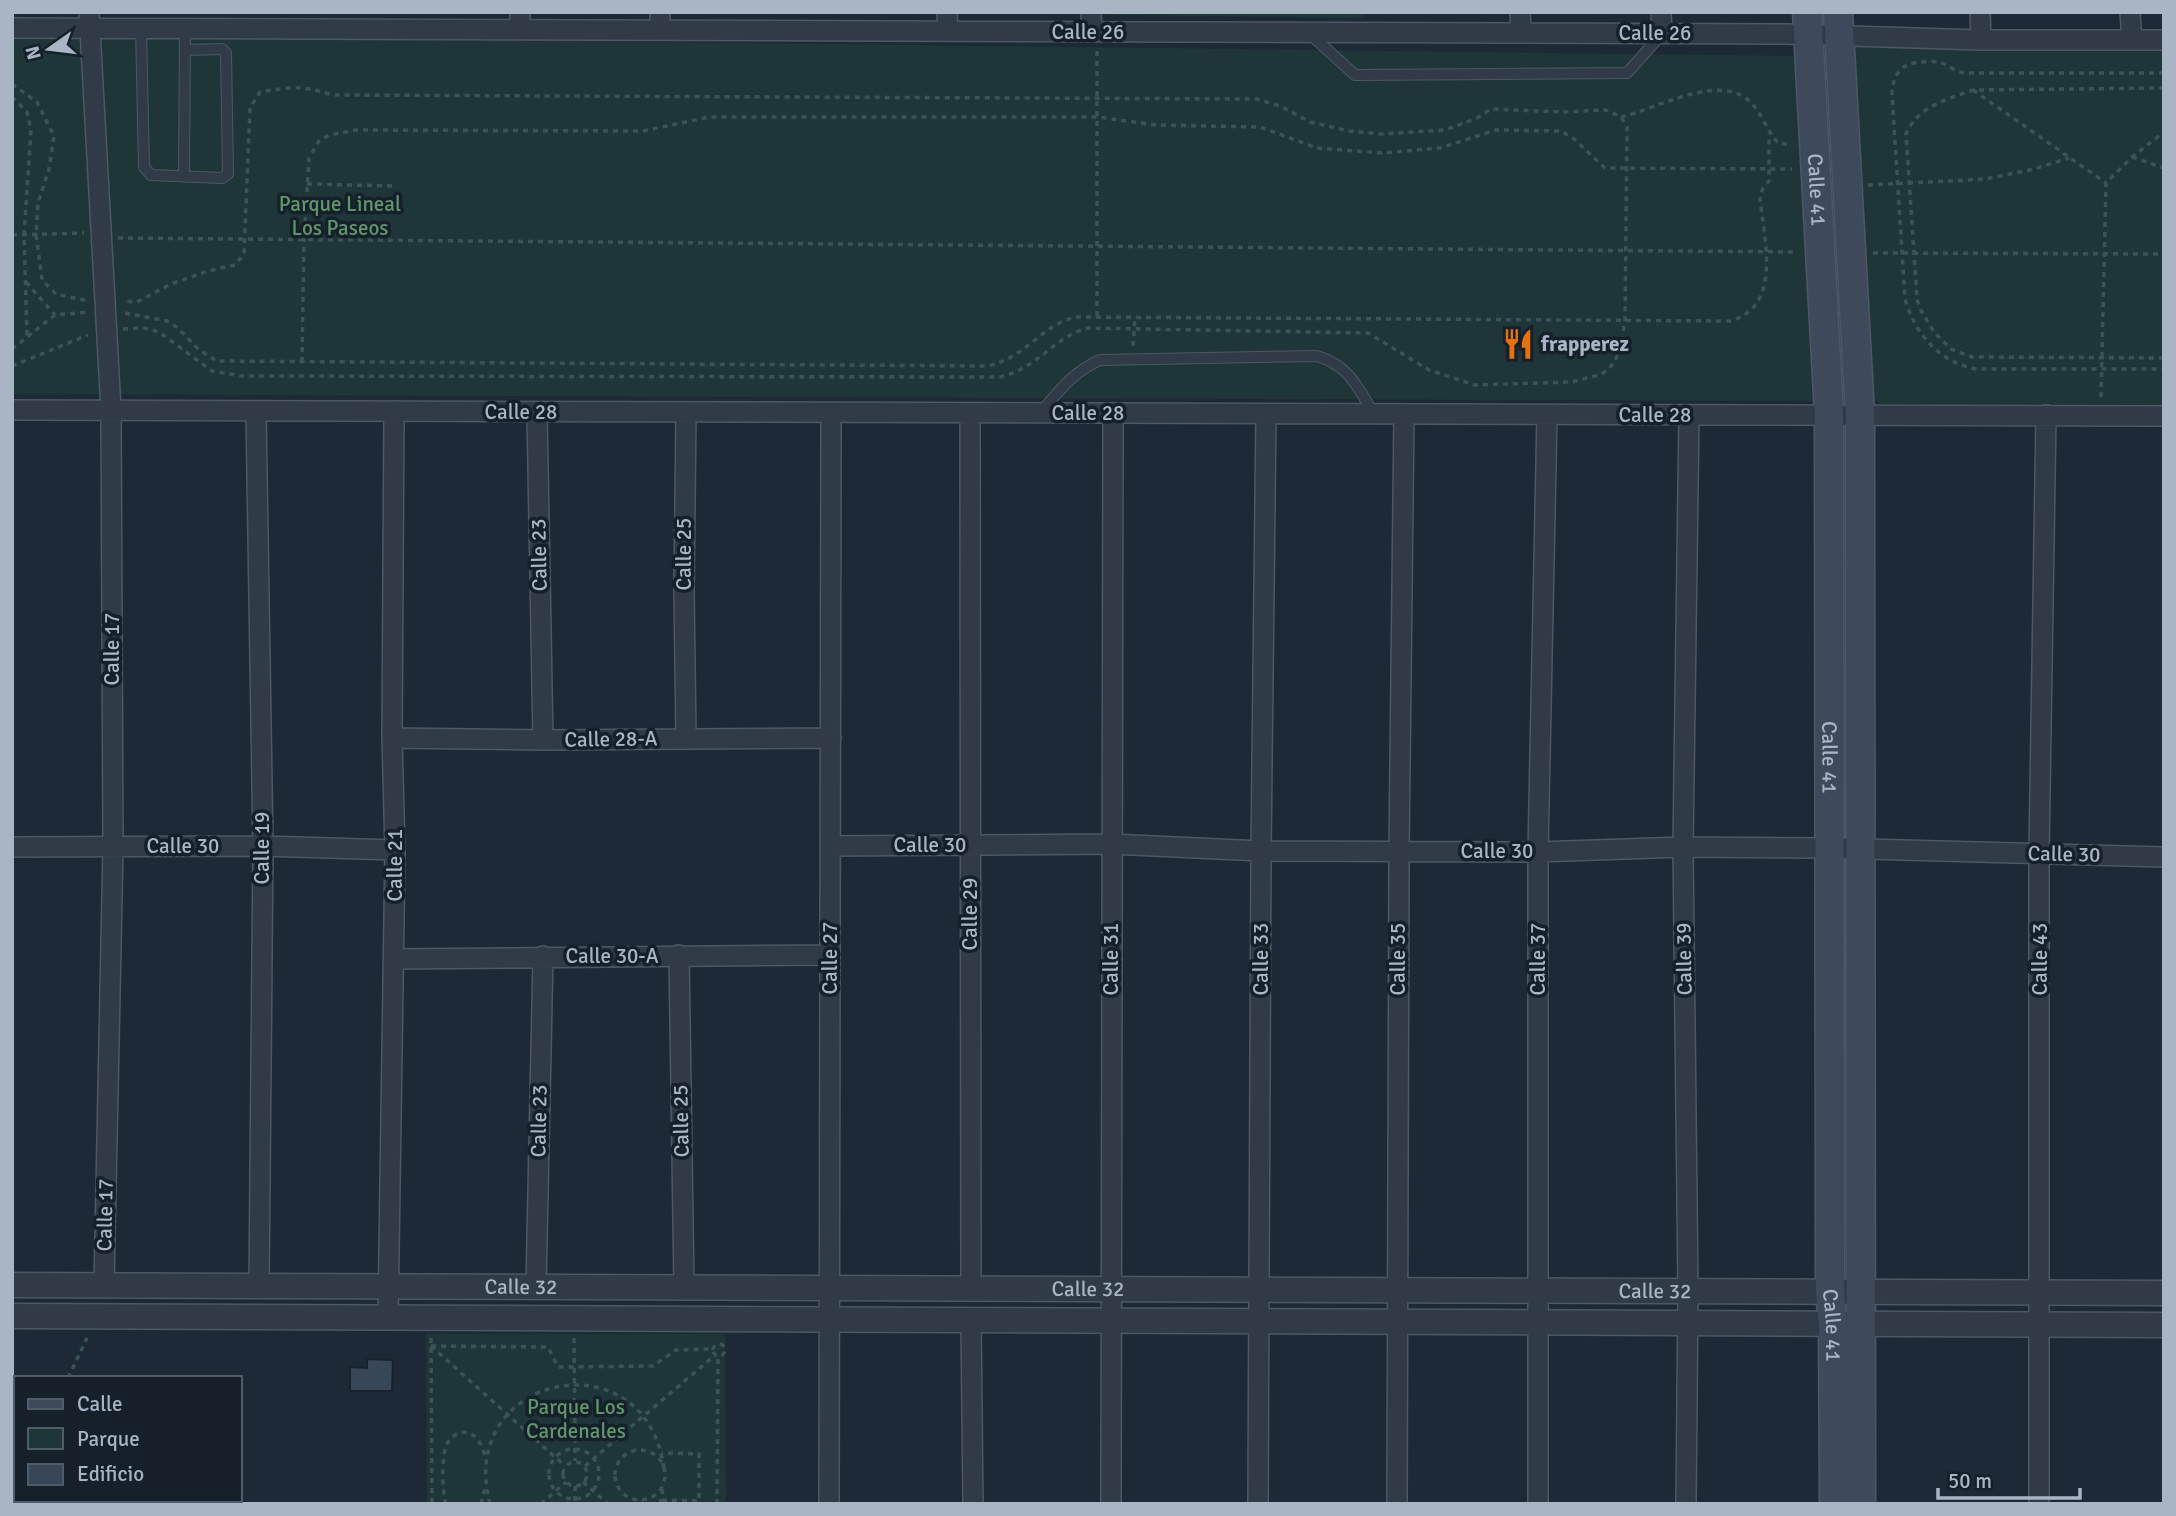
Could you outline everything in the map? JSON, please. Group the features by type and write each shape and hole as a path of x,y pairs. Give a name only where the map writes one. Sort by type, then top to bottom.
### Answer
{"main road":[{"name":"Calle 41","path":"1807,23 1809,158 1829,415 1828,848 1833,1504"},
{"name":"Calle 41","path":"1839,23 1860,415 1861,1504"}],"street":[{"path":"1377,12 1378,33"},
{"path":"1520,12 1521,33"},
{"path":"1661,12 1662,33"},
{"path":"1980,12 1981,40"},
{"path":"2130,12 2132,40"},
{"name":"Calle 26","path":"12,28 90,20 141,29 185,29 234,21 1091,22 1308,32 1662,33 1839,23 1981,40 2164,40"},
{"name":"Calle 17","path":"90,20 111,410 113,847 104,1285"},
{"name":"Calle 28","path":"12,410 2164,416"},
{"name":"Calle 19","path":"256,411 263,846 259,1286"},
{"name":"Calle 21","path":"388,1318 395,850 392,738 394,411"},
{"name":"Calle 23","path":"537,412 543,740"},
{"name":"Calle 25","path":"686,412 686,738"},
{"name":"Calle 27","path":"829,1504 831,412"},
{"name":"Calle 29","path":"970,413 971,1288"},
{"name":"Calle 31","path":"1111,1504 1113,414"},
{"name":"Calle 33","path":"1258,1504 1266,414"},
{"name":"Calle 35","path":"1397,1504 1396,1290 1404,414"},
{"name":"Calle 37","path":"1538,1504 1538,852 1547,415"},
{"name":"Calle 39","path":"1686,1504 1688,1290 1683,847 1689,415"},
{"name":"Calle 43","path":"2039,1504 2039,854 2046,415"},
{"name":"Calle 28-A","path":"392,738 831,738"},
{"name":"Calle 30","path":"830,846 1111,844 1261,851 1538,852 1683,847 1828,848 2164,857"},
{"name":"Calle 30","path":"12,847 263,846 395,850"},
{"name":"Calle 30-A","path":"394,959 830,955"},
{"name":"Calle 23","path":"536,1287 543,956"},
{"name":"Calle 25","path":"679,956 684,1287"},
{"name":"Calle 32","path":"12,1285 2164,1293"},
{"name":"Calle 32","path":"12,1317 2164,1325"},
{"path":"971,1321 973,1504"}],"lane":[{"path":"141,29 144,167 151,175 222,178 228,174 226,53 222,49 185,50"},
{"path":"184,177 185,29"},
{"path":"1308,32 1355,75 1627,73 1662,33"},
{"path":"1040,413 1071,377 1100,360 1317,356 1335,361 1348,373 1374,414"}],"path":[{"path":"1096,53 1097,316"},
{"path":"2164,73 1964,73 1954,71 1940,62 1905,65 1893,81 1905,299 1910,317 1932,347 1953,362 1977,369 2164,369"},
{"path":"12,84 37,102 54,136 49,169 38,204 36,234 42,279 56,294 90,302 138,302 171,284 235,265 244,254 250,108 260,92 307,86 332,95 1257,99 1280,106 1310,122 1349,131 1381,134 1445,130 1478,118 1492,109 1563,112 1606,110 1620,117 1627,127 1625,320 1621,346 1608,370 1571,382 1475,385 1429,370 1368,333 1088,328 1068,335 1022,370 1000,377 241,376 212,371 159,332 144,328 108,330 88,335 12,366"},
{"path":"2164,88 1973,90 1935,105 1914,119 1906,134 1919,307 1934,332 1951,349 1972,357 2164,358"},
{"path":"1973,90 2106,183"},
{"path":"1620,117 1695,93 1728,91 1745,97 1755,107 1769,134 1778,144 1809,158"},
{"path":"12,97 27,112 31,130 24,235 27,338"},
{"path":"302,362 304,240 309,158 319,141 329,135 356,131 643,131 709,117 1097,117 1176,127 1260,127 1317,148 1382,153 1440,148 1496,130 1561,131 1574,139 1605,169 1770,169 1809,158"},
{"path":"2101,402 2106,183 2132,157 2164,132"},
{"path":"217,361 988,366 1013,358 1055,325 1067,319 1097,316 1737,319 1749,313 1764,292 1767,278 1760,199 1763,188 1769,181 1769,134"},
{"path":"2132,157 2164,167"},
{"path":"1859,185 1985,179 2035,169 2070,158"},
{"path":"307,184 395,186"},
{"path":"12,235 102,232 121,239 1802,252"},
{"path":"1864,253 2164,254"},
{"path":"25,281 55,316"},
{"path":"1134,329 1135,317"},
{"path":"69,1376 90,1333"},
{"path":"575,1338 575,1461"},
{"path":"431,1346 548,1347 558,1367 653,1366 676,1350 715,1353"},
{"path":"431,1346 565,1466"},
{"path":"431,1346 432,1504"},
{"path":"584,1466 715,1353"},
{"path":"715,1353 716,1504"},
{"path":"485,1464 491,1442 508,1414 534,1393 555,1385 599,1387 620,1395 652,1426 662,1453 664,1469 661,1502 699,1501 699,1454 662,1453"},
{"path":"446,1504 443,1495 444,1449 449,1440 463,1433 474,1435 480,1439 483,1446 485,1486 481,1504"},
{"path":"569,1449 575,1449 586,1451 594,1458 600,1472 599,1481 593,1491 575,1502 555,1491 549,1482 548,1474 555,1457 569,1449"},
{"path":"664,1469 656,1455 640,1450 632,1451 619,1460 615,1476 621,1491 627,1496 643,1500 657,1493 664,1478"},
{"path":"575,1461 565,1466 562,1475 566,1482 575,1486"},
{"path":"575,1461 584,1466 587,1475 583,1482 575,1486"},
{"path":"541,1504 566,1482"},
{"path":"583,1482 608,1504"},
{"path":"485,1486 490,1504"},
{"path":"575,1486 575,1502"}],"green space":[{"path":"1106,12 1364,12 1364,15 1361,18 1109,15"},
{"name":"Parque Lineal Los Paseos","path":"12,34 1797,56 1812,401 12,394"},
{"path":"1857,47 2164,49 2164,408 1886,407 1873,399 1849,55"},
{"name":"Parque Los Cardenales","path":"426,1334 725,1334 726,1504 427,1504"}],"building":[{"path":"367,1359 393,1360 392,1391 350,1391 350,1367 367,1368"}],"place":[{"name":"frapperez","path":"1518,344"}]}
